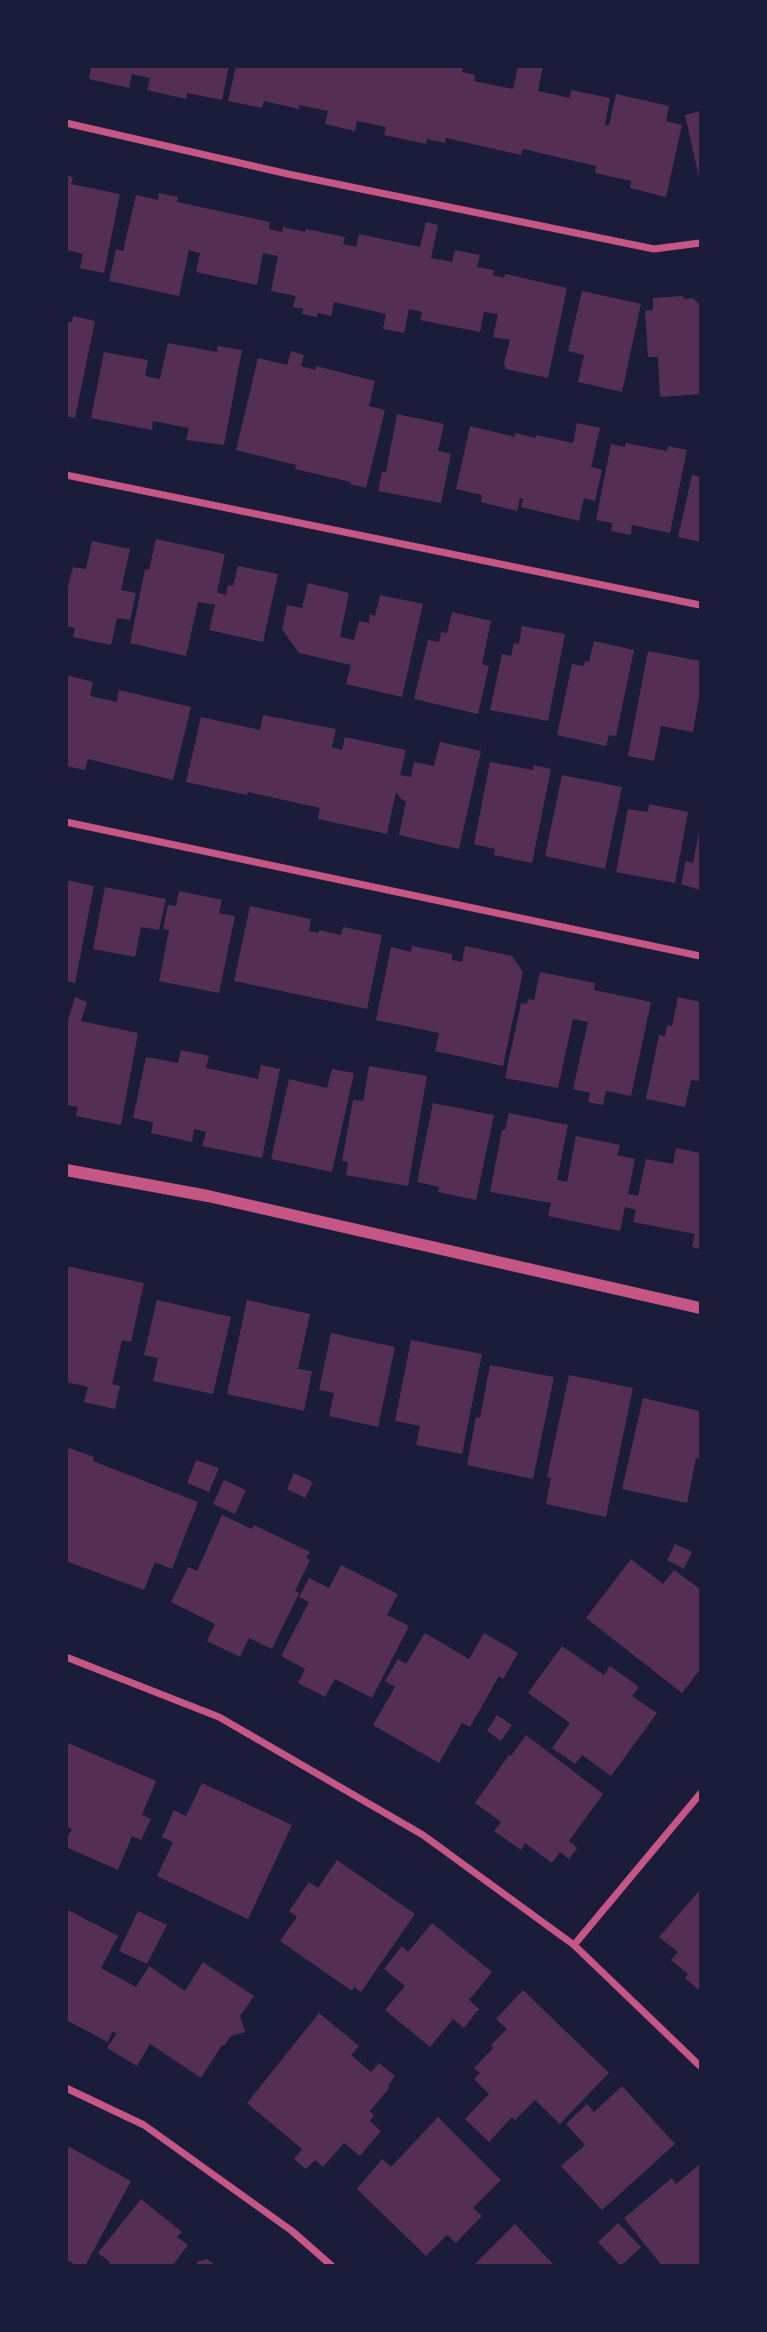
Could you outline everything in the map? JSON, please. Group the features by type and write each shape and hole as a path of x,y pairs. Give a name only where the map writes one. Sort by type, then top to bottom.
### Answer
{"street":[{"path":"66,123 288,174 654,250 701,243"},
{"path":"66,475 701,605"},
{"path":"66,822 701,956"},
{"path":"66,1170 208,1196 701,1308"},
{"path":"66,1657 219,1717 423,1835 574,1945 701,2066"},
{"path":"574,1945 701,1794"},
{"path":"66,2088 144,2125 281,2223 332,2266"}],"building":[{"path":"91,66 229,66 222,100 187,93 186,99 147,90 150,78 132,74 129,88 89,79"},
{"path":"236,66 463,66 462,72 475,75 474,81 513,89 518,66 543,66 538,91 570,98 571,90 610,98 605,125 609,125 616,94 669,106 666,121 682,125 666,197 630,188 631,181 595,173 596,166 523,149 521,155 446,138 445,143 427,139 426,144 384,135 386,127 357,121 355,131 325,124 328,111 299,105 299,109 264,101 262,108 228,101"},
{"path":"700,111 700,176 699,177 685,115"},
{"path":"66,175 73,177 71,184 120,194 104,273 80,268 83,254 66,250"},
{"path":"159,193 178,197 177,202 270,222 269,229 282,232 283,227 305,232 306,229 345,237 343,244 356,247 359,234 420,247 426,222 438,225 431,258 452,262 455,250 480,255 477,267 494,270 493,275 504,278 505,274 567,288 548,378 506,369 504,363 510,340 493,337 498,314 484,312 480,332 420,320 422,312 409,309 404,333 383,329 386,314 334,302 331,316 302,314 303,309 293,307 296,296 271,291 278,256 263,253 257,285 196,272 200,253 189,250 179,296 109,281 116,249 123,251 136,195 158,200"},
{"path":"582,291 641,304 622,392 578,382 584,355 568,351"},
{"path":"682,296 685,299 693,298 700,305 700,394 660,397 658,357 648,357 645,311 653,310 653,298"},
{"path":"73,316 95,321 75,418 66,416 66,322 72,322"},
{"path":"168,343 217,352 218,346 242,350 224,445 186,440 189,428 153,421 152,430 91,418 104,352 148,360 145,376 160,379"},
{"path":"291,351 304,355 301,366 315,370 316,366 375,381 369,406 385,410 366,488 295,469 296,465 236,450 258,358 287,365"},
{"path":"397,414 444,424 438,451 451,454 441,503 378,491 382,472 386,472"},
{"path":"577,423 600,428 591,467 602,470 595,501 584,498 579,521 521,507 523,499 520,498 517,511 481,502 482,495 456,489 470,426 515,437 515,433 536,438 536,435 573,443"},
{"path":"626,443 667,451 668,446 687,450 670,533 632,525 631,535 611,531 612,523 596,520 611,444 625,447"},
{"path":"692,475 700,477 700,542 678,537"},
{"path":"156,539 225,554 217,592 226,595 228,585 233,586 238,566 278,574 263,642 209,630 215,605 198,602 186,656 130,643 145,569 149,570"},
{"path":"92,541 130,549 121,590 136,593 130,620 117,618 111,645 73,637 75,628 66,626 66,594 73,567 86,569"},
{"path":"308,583 349,593 340,637 354,640 359,621 369,623 370,614 375,616 380,595 423,604 402,697 346,684 351,665 299,653 282,629 287,605 302,608"},
{"path":"452,612 491,621 482,664 489,666 478,714 414,699 428,640 439,642 441,632 447,633"},
{"path":"522,626 565,634 548,721 490,710 502,654 511,656 514,643 519,644"},
{"path":"594,641 634,650 616,736 609,735 606,746 557,735 572,664 584,666 585,661 589,662"},
{"path":"648,651 700,661 700,692 693,732 661,726 654,761 628,756"},
{"path":"66,675 93,682 90,696 117,702 119,690 191,707 173,780 88,759 85,770 66,766"},
{"path":"263,715 336,729 332,747 342,750 345,737 406,750 400,775 411,777 414,762 434,766 440,742 481,751 459,849 399,835 406,801 396,792 387,834 318,819 320,808 186,782 201,717 260,730"},
{"path":"490,762 533,770 534,765 551,769 532,863 494,855 495,849 474,844"},
{"path":"562,775 622,787 605,869 545,856"},
{"path":"649,804 688,812 675,883 616,872 628,809 648,812"},
{"path":"699,832 700,890 681,884 686,861 693,863"},
{"path":"66,880 94,886 75,983 66,981"},
{"path":"105,887 166,899 159,930 141,927 135,957 93,949"},
{"path":"179,891 222,900 219,913 235,916 219,993 159,981 169,930 163,929 168,905 176,906"},
{"path":"250,906 311,919 309,931 318,933 319,930 341,935 343,927 382,935 367,1009 234,981"},
{"path":"412,946 452,954 452,960 462,962 465,946 512,956 523,972 503,1066 435,1051 439,1033 376,1020 391,947 411,952"},
{"path":"540,972 595,983 594,990 651,1002 631,1096 606,1091 603,1105 588,1102 590,1093 573,1089 588,1022 573,1019 558,1088 505,1078 521,1003 527,1004 528,999 534,1000"},
{"path":"75,997 87,1002 81,1021 138,1033 121,1125 76,1116 78,1107 66,1105 66,1027"},
{"path":"678,997 700,1002 700,1081 691,1080 685,1107 646,1099 659,1035 665,1036 667,1025 672,1026"},
{"path":"181,1050 209,1056 206,1068 258,1079 261,1065 280,1069 262,1158 202,1146 206,1132 194,1129 192,1142 151,1133 153,1122 133,1118 146,1057 178,1063"},
{"path":"369,1066 427,1076 408,1186 346,1175 348,1162 342,1161 353,1100 363,1101"},
{"path":"332,1069 354,1073 332,1172 271,1159 289,1079 327,1088"},
{"path":"433,1103 494,1115 476,1200 438,1192 439,1187 417,1182"},
{"path":"509,1113 568,1125 557,1180 567,1182 576,1136 620,1145 617,1155 635,1159 628,1194 638,1196 646,1159 673,1164 676,1148 700,1153 700,1249 692,1247 695,1234 633,1222 636,1210 625,1207 620,1231 548,1216 551,1203 490,1192 502,1130 505,1130"},
{"path":"66,1266 144,1283 131,1342 122,1340 112,1384 120,1386 115,1409 84,1402 88,1387 66,1382"},
{"path":"157,1300 231,1317 213,1394 153,1381 158,1358 144,1355"},
{"path":"247,1300 310,1314 298,1369 312,1371 304,1411 227,1394"},
{"path":"331,1333 395,1347 378,1427 329,1416 334,1393 319,1390"},
{"path":"411,1340 482,1354 462,1454 416,1445 420,1426 395,1421"},
{"path":"490,1365 554,1377 533,1479 467,1465 476,1417 480,1418"},
{"path":"569,1375 633,1388 606,1517 546,1504 551,1478 547,1477"},
{"path":"643,1398 700,1411 700,1459 696,1458 687,1503 622,1489"},
{"path":"69,1448 94,1457 93,1461 198,1502 172,1569 155,1562 144,1590 66,1561 66,1455"},
{"path":"196,1460 219,1468 209,1492 187,1483"},
{"path":"294,1473 313,1482 305,1498 287,1489"},
{"path":"224,1480 246,1490 235,1514 213,1504"},
{"path":"222,1515 252,1529 254,1525 310,1552 306,1558 310,1560 295,1591 299,1593 272,1649 249,1638 240,1657 207,1641 215,1624 171,1602 188,1567 197,1571"},
{"path":"675,1544 692,1552 684,1569 667,1560"},
{"path":"631,1559 663,1584 674,1570 700,1589 700,1670 682,1693 586,1618"},
{"path":"341,1565 398,1594 387,1615 409,1626 372,1698 335,1679 325,1697 298,1683 305,1669 281,1656 309,1602 299,1597 309,1578 329,1588"},
{"path":"425,1633 469,1659 484,1633 518,1653 503,1679 499,1676 470,1727 462,1723 439,1763 373,1725 395,1687 385,1681 398,1659 406,1664"},
{"path":"562,1646 604,1675 610,1666 639,1687 632,1696 657,1713 611,1776 582,1755 575,1764 552,1748 570,1723 528,1693"},
{"path":"497,1715 512,1725 501,1741 487,1731"},
{"path":"526,1735 603,1794 569,1841 577,1848 569,1859 560,1852 552,1863 525,1843 521,1850 494,1831 501,1822 475,1803"},
{"path":"66,1742 156,1781 142,1815 151,1819 141,1840 132,1836 118,1870 66,1847 66,1840 72,1829 66,1827"},
{"path":"202,1783 292,1825 248,1919 157,1876 173,1842 162,1837 174,1810 186,1816"},
{"path":"337,1860 415,1914 361,1992 354,1987 352,1991 280,1941 297,1917 289,1911 309,1882 318,1888"},
{"path":"700,1890 700,1991 685,1978 688,1974 671,1960 678,1952 659,1937"},
{"path":"66,1909 118,1936 101,1968 136,1987 149,1966 185,1991 203,1962 254,1996 240,2016 245,2032 231,2036 224,2046 222,2045 201,2078 150,2044 137,2066 107,2048 117,2033 112,2032 108,2042 66,2020"},
{"path":"138,1911 167,1925 147,1964 119,1951"},
{"path":"432,1923 492,1972 469,2000 479,2009 464,2028 453,2019 430,2047 385,2010 405,1986 384,1969 402,1946 408,1952"},
{"path":"523,1990 609,2073 560,2124 535,2100 515,2120 512,2117 489,2142 465,2119 489,2094 474,2079 480,2073 474,2068 507,2029 496,2019"},
{"path":"319,2013 359,2046 351,2055 371,2072 379,2063 395,2076 370,2111 374,2115 370,2121 381,2131 360,2156 344,2143 323,2167 315,2160 306,2169 294,2159 302,2149 247,2103"},
{"path":"622,2086 675,2144 602,2210 561,2166 585,2145 566,2124 587,2104 594,2112"},
{"path":"438,2117 501,2180 473,2208 482,2216 456,2243 447,2235 426,2256 357,2189 382,2159 391,2167"},
{"path":"66,2145 131,2181 85,2266 77,2266 66,2259"},
{"path":"700,2164 700,2266 662,2266 624,2218 672,2178 676,2184"},
{"path":"141,2199 182,2232 177,2237 188,2245 172,2266 107,2266 110,2262 98,2253"},
{"path":"618,2223 641,2247 621,2266 598,2242"},
{"path":"515,2224 555,2266 473,2266"},
{"path":"207,2259 217,2266 194,2266 199,2261"}]}
